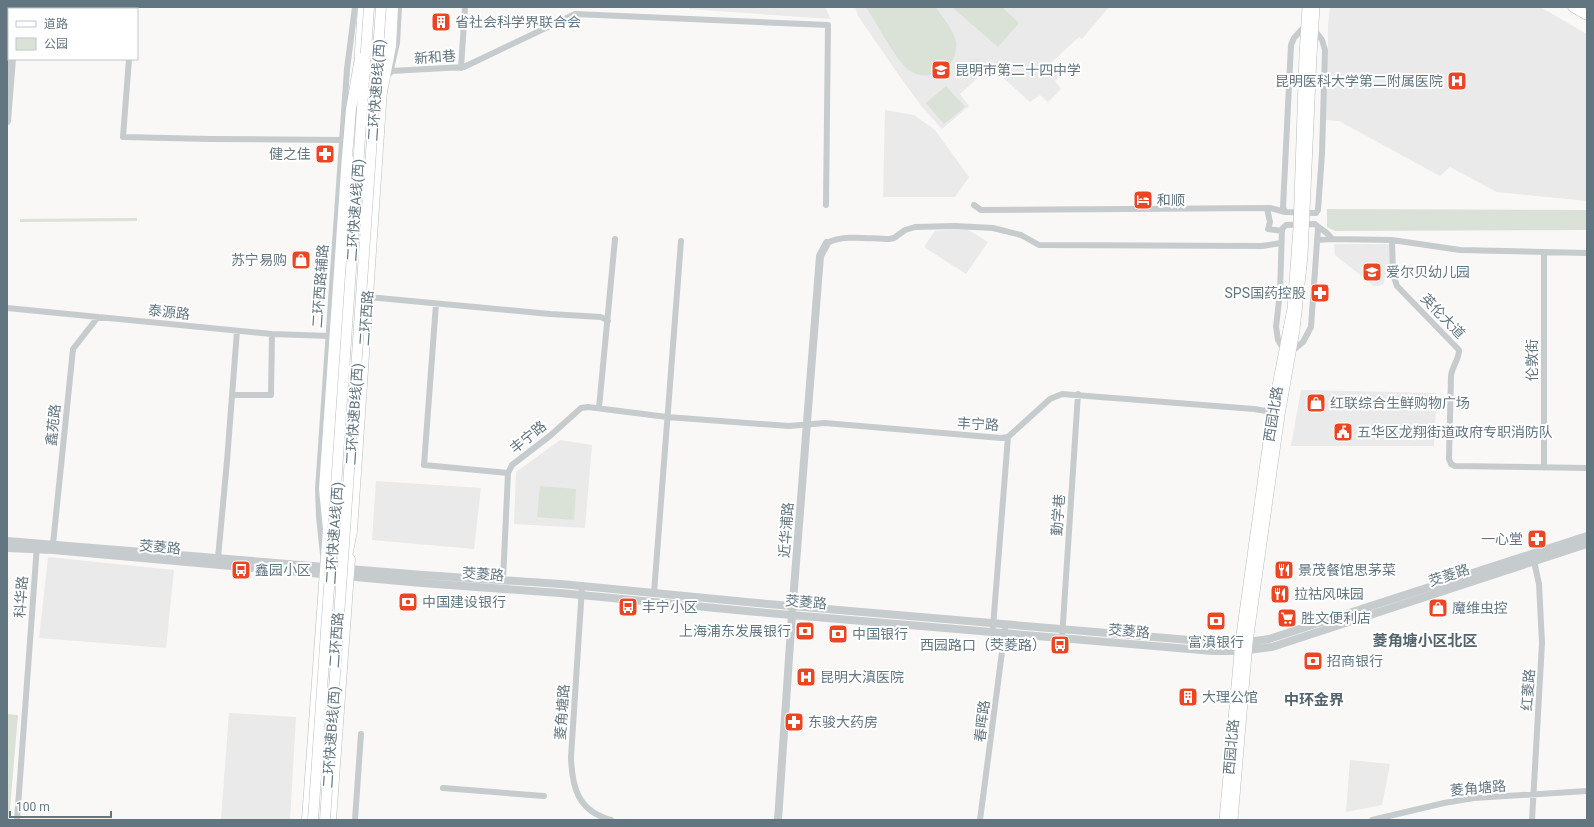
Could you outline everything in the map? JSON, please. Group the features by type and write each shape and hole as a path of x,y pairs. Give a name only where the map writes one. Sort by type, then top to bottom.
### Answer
{"main road":[{"name":"二环西路","path":"328,530 363,7"},
{"path":"307,820 328,571 328,530 324,496 349,130 369,7"},
{"name":"二环快速A线(西)","path":"314,820 369,7"},
{"name":"二环快速B线(西)","path":"324,820 381,7"},
{"name":"二环西路","path":"314,820 335,598 346,572 352,531 387,7"},
{"path":"381,97 391,37 393,7"},
{"name":"西园北路","path":"1233,820 1244,646 1281,410 1292,329 1308,55 1309,27 1307,7"},
{"name":"西园北路","path":"1309,27 1315,7"},
{"path":"1573,7 1587,15"},
{"name":"西园北路","path":"1224,820 1272,412 1288,351"},
{"name":"二环西路","path":"324,820 335,598 328,571"},
{"path":"331,820 346,572"}],"street":[{"name":"二环西路辅路","path":"328,571 320,530 318,495 347,60 355,7"},
{"path":"381,97 391,71 397,43 400,7"},
{"path":"461,68 465,7"},
{"name":"新和巷","path":"391,71 461,68 575,14 828,25 826,205"},
{"path":"974,205 981,210 1267,208 1285,212 1316,213 1318,210 1325,50 1322,40 1309,27 1294,38 1291,45 1282,207 1285,212"},
{"path":"7,121 12,60"},
{"path":"129,60 123,137 342,140"},
{"path":"1267,208 1270,222 1268,230 1282,231"},
{"path":"1318,228 1311,327 1303,342 1288,351 1278,340 1276,327 1280,292 1281,243 1283,226 1286,224 1315,224 1318,228 1324,229 1332,239"},
{"path":"827,243 833,240 842,239 889,239 894,238 905,230 915,227 955,226 993,228 1021,235 1039,245 1254,246 1281,243"},
{"path":"599,408 615,239"},
{"path":"1317,240 1392,240 1460,250 1587,253"},
{"name":"英伦大道","path":"1392,240 1392,274 1397,286 1459,350 1459,355 1452,369 1451,376 1449,459 1451,464 1455,466 1544,468"},
{"path":"654,593 681,241"},
{"name":"近华浦路","path":"778,820 792,610 820,256 827,243"},
{"name":"伦敦街","path":"1544,252 1544,468"},
{"path":"368,297 601,317 608,321"},
{"path":"436,304 424,465 508,473"},
{"name":"泰源路","path":"7,308 237,331 329,336"},
{"name":"鑫苑路","path":"53,544 73,349 98,317"},
{"path":"218,558 237,331"},
{"path":"232,395 271,395 272,334"},
{"name":"丰宁路","path":"503,580 508,473 512,465 551,435 581,408 599,408 667,417 789,426 825,423 1001,438 1008,437 1050,399 1062,394 1078,394 1272,412"},
{"name":"勤学巷","path":"1062,633 1078,394"},
{"path":"992,632 1008,437"},
{"path":"1544,468 1587,468"},
{"name":"茭菱路","path":"1244,646 1587,536"},
{"name":"茭菱路","path":"7,541 37,547 328,571 503,580 582,591 654,593 992,632 1005,629 1062,633 1205,650 1244,646 1272,647 1587,544"},
{"name":"茭菱路","path":"7,548 37,547 53,544 218,558 328,571"},
{"name":"科华路","path":"17,820 37,547"},
{"name":"红菱路","path":"1532,820 1542,643 1538,584 1534,561"},
{"name":"茭菱路","path":"346,572 792,610 993,623 1005,629"},
{"name":"菱角塘路","path":"582,591 571,757 572,774 575,790 579,798 591,810 611,820"},
{"name":"春晖路","path":"980,820 1005,629"},
{"path":"355,820 362,734"},
{"path":"443,788 544,796"},
{"name":"菱角塘路","path":"1372,820 1474,798 1533,796 1587,791"}],"shaded area":[{"path":"689,7 825,7 831,19 689,9"},
{"name":"昆明市第二十四中学","path":"855,7 1109,7 1082,39 1079,37 1051,63 1063,74 1055,81 1061,89 1048,102 1040,95 1030,102 990,66 960,94 969,106 942,129 923,108 903,81 858,16"},
{"name":"昆明医科大学第二附属医院","path":"1330,7 1540,7 1587,34 1587,201 1497,192 1450,167 1440,176 1339,121 1324,120"},
{"path":"885,110 914,115 935,130 969,177 955,197 883,197"},
{"path":"967,229 988,242 966,274 924,247 935,231"},
{"name":"爱尔贝幼儿园","path":"1334,244 1391,244 1391,258 1383,285 1374,286 1335,255"},
{"path":"1301,390 1437,393 1434,446 1291,446"},
{"path":"560,440 592,445 585,528 514,524 516,472"},
{"path":"376,481 481,488 474,549 372,540"},
{"path":"48,557 174,570 166,648 39,638"},
{"path":"229,713 296,717 290,820 221,820"},
{"path":"1350,760 1390,764 1382,805 1346,812"}],"green space":[{"path":"866,7 936,7 955,37 956,51 953,59 942,71 935,74 918,75 910,71 893,51"},
{"path":"952,7 1002,7 1019,23 998,47"},
{"path":"946,86 965,107 944,124 926,103"},
{"path":"1327,209 1587,210 1587,230 1335,231 1327,227"},
{"path":"137,218 137,221 20,222 20,219"},
{"path":"540,486 576,489 574,520 537,517"},
{"path":"7,714 18,715 9,820 7,820"}],"place":[{"name":"省社会科学界联合会","path":"441,22"},
{"name":"昆明市第二十四中学","path":"941,70"},
{"name":"昆明医科大学第二附属医院","path":"1457,81"},
{"name":"健之佳","path":"325,154"},
{"name":"和顺","path":"1143,200"},
{"name":"苏宁易购","path":"301,260"},
{"name":"爱尔贝幼儿园","path":"1372,272"},
{"name":"SPS国药控股","path":"1320,293"},
{"name":"红联综合生鲜购物广场","path":"1316,403"},
{"name":"五华区龙翔街道政府专职消防队","path":"1343,432"},
{"name":"一心堂","path":"1537,539"},
{"name":"鑫园小区","path":"241,570"},
{"name":"景茂餐馆思茅菜","path":"1284,570"},
{"name":"拉祜风味园","path":"1280,594"},
{"name":"中国建设银行","path":"408,602"},
{"name":"丰宁小区","path":"628,607"},
{"name":"魔维虫控","path":"1438,608"},
{"name":"胜文便利店","path":"1287,618"},
{"name":"富滇银行","path":"1216,621"},
{"name":"上海浦东发展银行","path":"805,631"},
{"name":"中国银行","path":"838,634"},
{"name":"西园路口（茭菱路）","path":"1060,645"},
{"name":"招商银行","path":"1313,661"},
{"name":"昆明大滇医院","path":"806,677"},
{"name":"大理公馆","path":"1188,697"},
{"name":"东骏大药房","path":"794,722"}],"district":[{"name":"菱角塘小区北区","path":"1425,641"},
{"name":"中环金界","path":"1314,700"}]}
